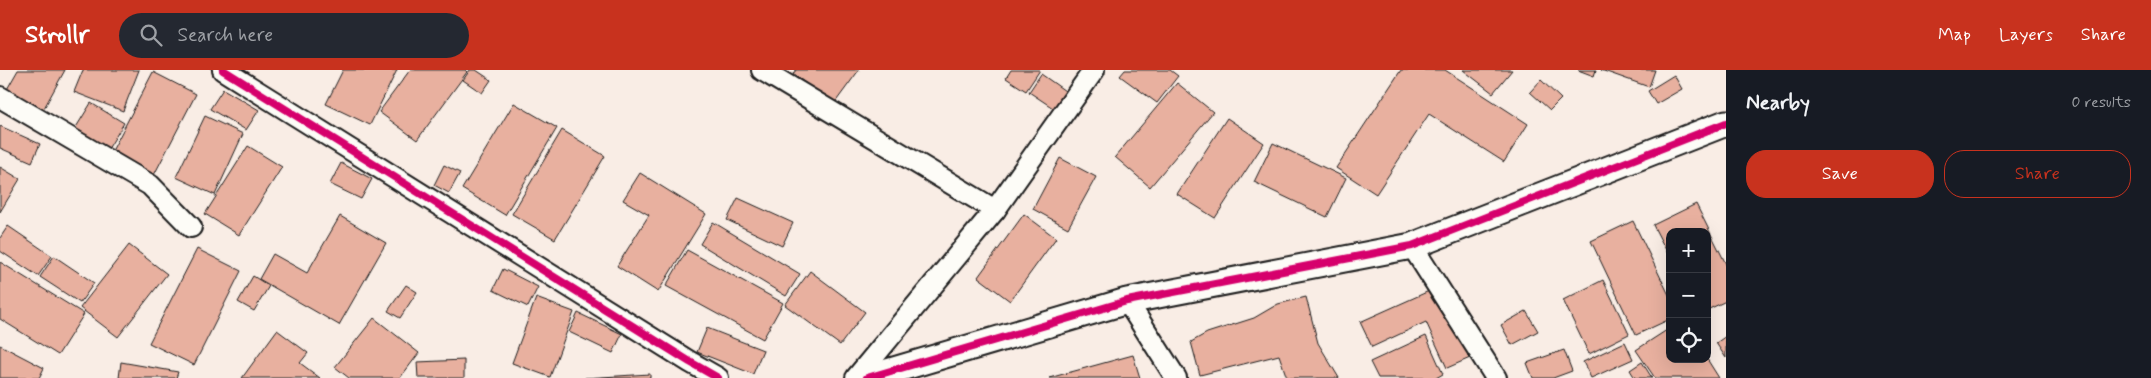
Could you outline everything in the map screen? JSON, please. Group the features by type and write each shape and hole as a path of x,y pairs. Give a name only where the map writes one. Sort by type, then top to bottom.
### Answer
{"street":[{"path":"223,70 718,378"},
{"path":"762,70 995,210"},
{"path":"856,378 995,210 1094,70"},
{"path":"0,97 150,185 191,227"},
{"path":"867,378 1127,300 1412,246 1726,122"},
{"path":"1412,246 1496,378"},
{"path":"1127,300 1176,378"}],"building":[{"path":"18,70 65,70 43,110 6,91"},
{"path":"83,70 139,70 123,111 74,92"},
{"path":"343,70 397,70 370,125 326,104"},
{"path":"410,70 465,70 467,72 417,140 379,112"},
{"path":"470,70 476,70 491,80 482,93 463,80"},
{"path":"796,70 859,70 834,104 793,74"},
{"path":"1011,70 1040,70 1026,91 1006,78"},
{"path":"1125,70 1170,70 1178,76 1157,103 1120,76"},
{"path":"1401,70 1445,70 1528,124 1504,162 1429,114 1376,194 1336,168"},
{"path":"1463,70 1512,70 1493,93"},
{"path":"1578,70 1596,70 1594,76"},
{"path":"1601,70 1655,70 1649,87"},
{"path":"153,72 196,94 154,175 111,153"},
{"path":"1041,74 1068,93 1056,110 1029,92"},
{"path":"1674,75 1682,89 1656,104 1648,91"},
{"path":"1541,80 1561,99 1550,110 1530,92"},
{"path":"1177,83 1213,112 1150,187 1115,157"},
{"path":"223,89 259,110 246,130 210,109"},
{"path":"91,103 124,123 108,149 75,129"},
{"path":"514,103 557,128 505,215 462,189"},
{"path":"205,116 243,134 215,195 176,177"},
{"path":"1227,118 1264,143 1215,218 1177,194"},
{"path":"0,126 40,144 32,162 0,148"},
{"path":"562,130 605,156 555,239 512,214"},
{"path":"1273,143 1346,178 1327,217 1254,182"},
{"path":"248,146 282,167 239,235 205,214"},
{"path":"1060,158 1096,177 1068,228 1033,209"},
{"path":"341,163 372,179 361,199 330,184"},
{"path":"444,165 460,173 449,193 434,185"},
{"path":"0,167 20,179 0,212"},
{"path":"640,173 706,214 658,292 617,266 649,215 623,200"},
{"path":"738,198 793,223 782,246 727,220"},
{"path":"1696,204 1708,228 1666,228 1666,250 1653,225"},
{"path":"1024,214 1056,238 1010,301 978,277"},
{"path":"340,216 386,243 339,325 259,279 273,254 307,273"},
{"path":"1633,221 1666,289 1666,321 1636,335 1591,241"},
{"path":"713,222 800,274 786,296 700,244"},
{"path":"8,226 52,256 38,276 0,251 0,238"},
{"path":"1711,234 1726,264 1726,301 1711,308"},
{"path":"129,245 167,274 118,337 80,308"},
{"path":"197,249 241,271 194,365 149,343"},
{"path":"687,250 783,303 763,339 666,286"},
{"path":"54,256 94,283 80,303 40,277"},
{"path":"0,262 84,314 58,355 0,319"},
{"path":"503,269 538,287 528,307 493,290"},
{"path":"810,271 865,312 840,345 785,305"},
{"path":"253,276 269,286 254,311 238,302"},
{"path":"1603,280 1629,334 1589,354 1563,300"},
{"path":"406,285 417,292 400,318 388,311"},
{"path":"1438,287 1470,358 1447,368 1426,322 1372,347 1360,322"},
{"path":"1306,297 1318,343 1339,378 1287,378 1279,355 1200,375 1191,342 1207,333 1254,318 1278,304"},
{"path":"536,298 574,312 550,377 512,363"},
{"path":"1526,311 1538,331 1512,345 1501,325"},
{"path":"578,313 622,334 613,353 569,332"},
{"path":"374,318 419,353 400,378 349,378 335,367"},
{"path":"707,328 763,350 753,374 697,352"},
{"path":"277,330 308,353 300,363 320,378 242,378"},
{"path":"1666,331 1666,363 1710,363 1719,378 1655,378 1636,350"},
{"path":"1426,336 1443,374 1436,378 1378,378 1370,362"},
{"path":"1726,336 1726,358 1716,343"},
{"path":"1625,342 1633,359 1591,378 1583,362"},
{"path":"0,345 44,368 39,378 0,378"},
{"path":"1564,350 1572,371 1553,378 1533,378 1527,363"},
{"path":"1133,355 1140,378 1049,378"},
{"path":"464,360 464,378 418,378 417,362"},
{"path":"121,362 178,372 176,378 119,378"},
{"path":"1642,362 1652,378 1635,378 1630,370"},
{"path":"650,374 650,378 585,378"}],"cycle path":[{"path":"223,70 718,378"},
{"path":"867,378 1127,301 1412,246 1726,123"}]}
